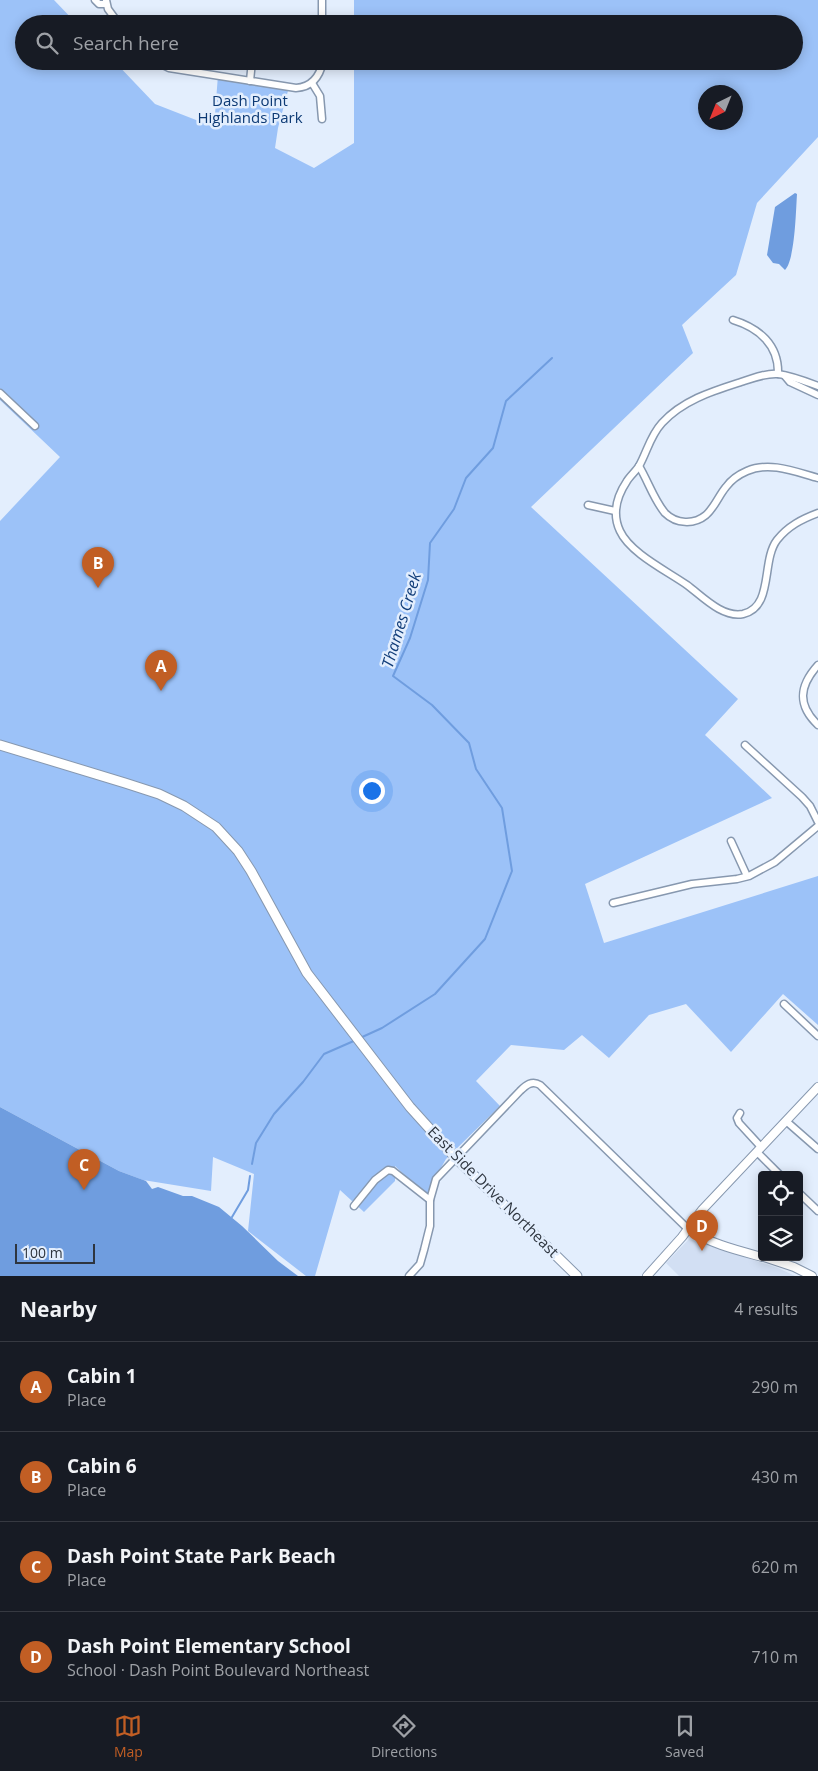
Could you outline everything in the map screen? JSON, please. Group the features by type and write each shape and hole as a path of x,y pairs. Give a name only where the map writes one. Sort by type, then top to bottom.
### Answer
{"main road":[{"name":"East Side Drive Northeast","path":"0,745 159,794 184,806 216,827 238,851 251,871 306,973 410,1107 456,1158 577,1276"}],"street":[{"path":"95,0 99,4 106,2 114,15"},
{"path":"322,0 322,15"},
{"path":"181,70 296,88 312,83 320,70"},
{"path":"250,81 251,70"},
{"path":"312,83 320,96 322,119"},
{"path":"734,320 754,329 769,341 777,360 778,374"},
{"path":"818,386 793,376 778,374 755,377 716,390 679,408 656,429 639,466 624,486 615,511 621,532 632,547 712,604 728,612 738,614 754,608 762,599 769,557 778,539 799,521 818,513"},
{"path":"785,376 790,382 818,395"},
{"path":"0,393 35,426"},
{"path":"639,466 664,511 676,520 685,522 697,520 707,514 726,486 738,476 752,469 762,467 781,468 818,478"},
{"path":"588,505 615,511"},
{"path":"818,665 807,679 803,691 808,714 818,725"},
{"path":"613,903 692,884 737,879 755,874 775,862 818,824 810,806 802,797 745,745"},
{"path":"731,841 747,876"},
{"path":"784,1004 818,1036"},
{"path":"416,1276 430,1226 430,1200 436,1179 523,1089 535,1083 540,1085 688,1229 721,1246 758,1256"},
{"path":"647,1276 702,1210 818,1087"},
{"path":"740,1113 738,1116 739,1123 777,1171"},
{"path":"786,1121 818,1149"},
{"path":"354,1206 374,1180 388,1170 393,1171 430,1200"},
{"path":"803,1197 818,1211"},
{"path":"775,1261 794,1267 812,1276"},
{"path":"409,1276 420,1264"}],"shaded area":[{"path":"795,193 797,194 793,246 785,270 779,264 773,263 767,255 775,207"},
{"path":"0,1107 119,1171 146,1181 152,1189 158,1187 183,1196 192,1196 219,1207 242,1226 278,1261 298,1276 0,1276"},
{"path":"689,1239 778,1268 795,1276 679,1276 666,1263"}],"green space":[{"name":"Dash Point Highlands Park","path":"0,0 54,0 68,15 15,15 15,70 123,70 155,104 214,127 218,75 289,87 278,128 275,148 314,168 354,143 354,70 803,70 803,15 354,15 354,0 818,0 818,137 757,203 736,275 682,325 693,353 531,507 738,699 705,735 772,798 585,884 604,943 818,876 818,1025 783,994 731,1052 686,1004 649,1015 609,1058 582,1035 564,1050 511,1045 476,1081 500,1106 446,1159 434,1180 429,1198 395,1166 395,1181 364,1212 340,1190 315,1276 306,1276 248,1231 254,1174 213,1157 211,1191 143,1180 119,1171 0,1107 0,521 60,457 0,400"}],"waterway":[{"name":"Thames Creek","path":"360,1038 382,1028 435,994 485,939 512,871 502,808 476,769 469,743 432,705 393,676 410,638 428,580 430,543 454,509 466,478 493,448 506,401 552,358"},
{"name":"Thames Creek","path":"252,1164 256,1143 274,1114 303,1082 324,1054 356,1040"},
{"name":"Thames Creek","path":"232,1217 248,1190 250,1176"}],"place":[{"name":"Cabin 6","path":"98,588"},
{"name":"Cabin 1","path":"161,691"},
{"name":"Dash Point State Park Beach","path":"84,1190"},
{"name":"Dash Point Elementary School","path":"702,1251"}]}
